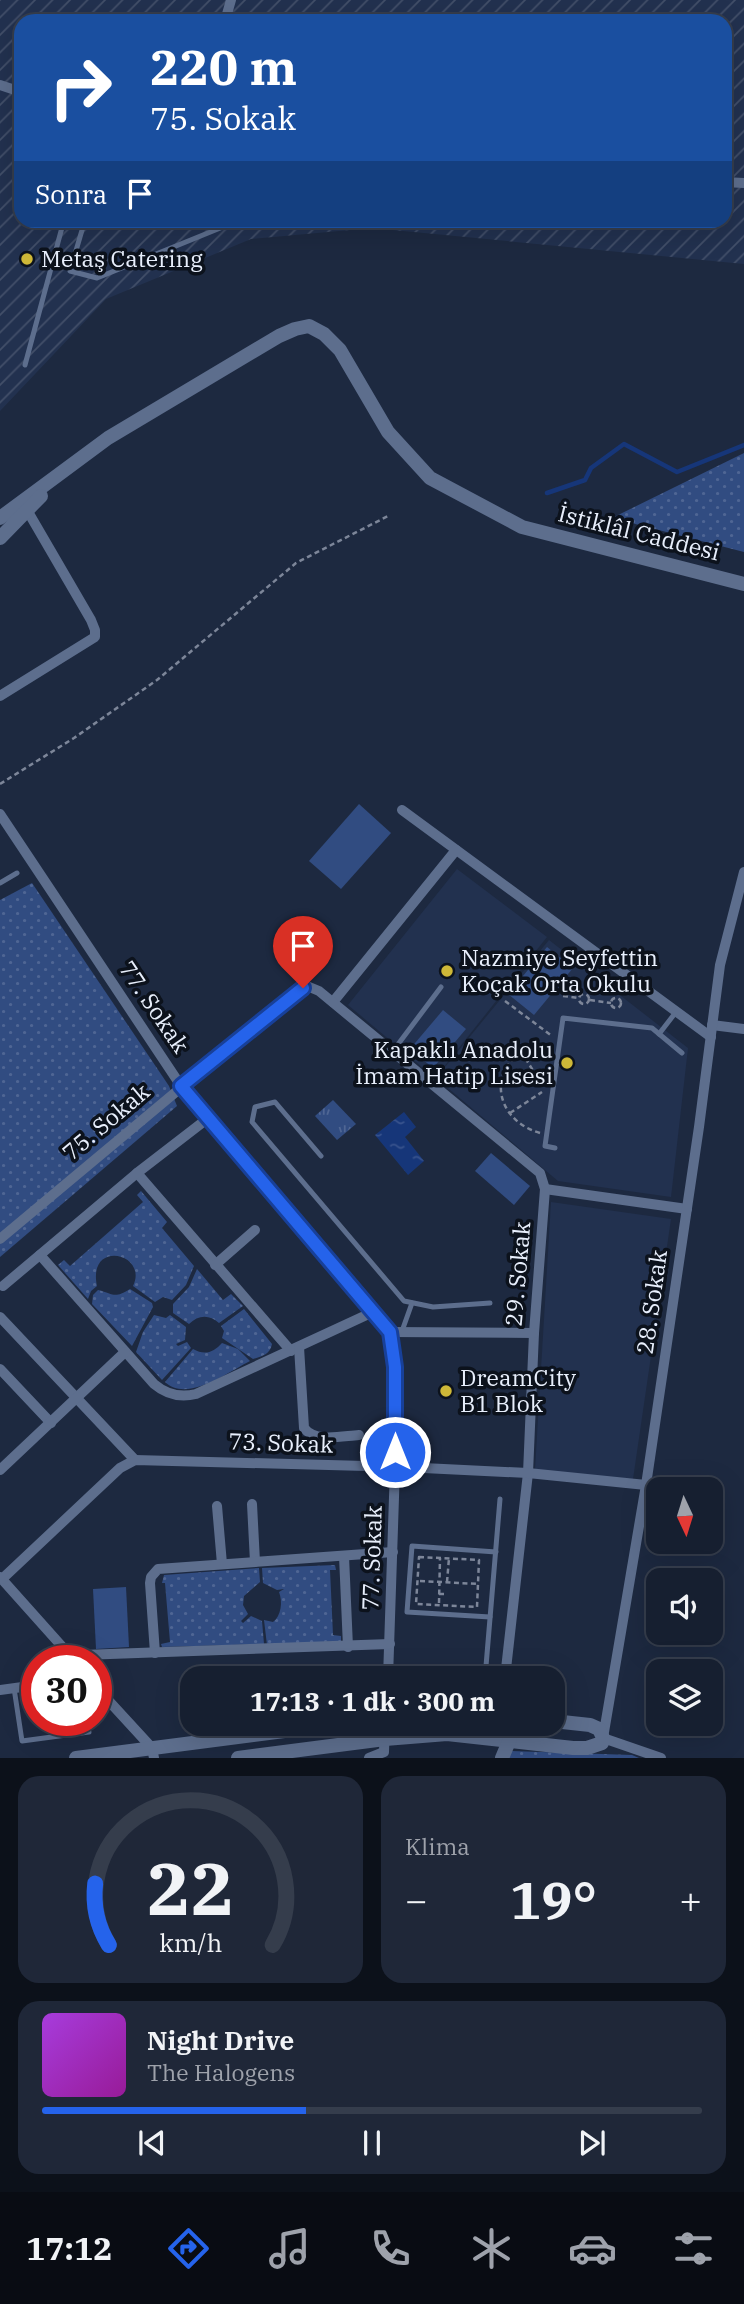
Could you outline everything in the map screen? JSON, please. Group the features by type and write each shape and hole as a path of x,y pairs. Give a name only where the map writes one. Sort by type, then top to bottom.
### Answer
{"street":[{"name":"İstiklâl Caddesi","path":"82,456 149,412 279,336 309,326 324,334 340,350 388,432 430,478 522,527 744,584"},
{"path":"0,538 82,456"},
{"path":"0,518 82,456"},
{"path":"0,696 94,637 95,629 91,620 27,510"},
{"path":"402,810 710,1037"},
{"name":"77. Sokak","path":"0,814 181,1086 373,1312 396,1333 389,1666"},
{"path":"456,850 333,1002 540,1173 545,1189 687,1209"},
{"name":"28. Sokak","path":"647,1477 720,965 744,872"},
{"name":"75. Sokak","path":"0,1240 298,990 307,986 316,988 333,1002"},
{"path":"712,1025 744,1029"},
{"path":"3,1286 207,1119"},
{"path":"137,1174 215,1265 295,1349 306,1432 315,1437 359,1435"},
{"name":"29. Sokak","path":"506,1666 528,1474 534,1333 545,1189"},
{"path":"215,1265 255,1230"},
{"path":"40,1255 125,1352 159,1388 169,1394 196,1394 373,1312"},
{"path":"0,1317 135,1460 120,1468 1,1578 61,1645"},
{"path":"396,1333 534,1333"},
{"path":"0,1470 125,1352"},
{"path":"0,1369 51,1423"},
{"name":"73. Sokak","path":"135,1460 395,1467 528,1474 646,1485"},
{"name":"28. Sokak","path":"603,1738 646,1485"},
{"path":"252,1504 255,1562"},
{"path":"217,1506 222,1564"},
{"path":"155,1653 150,1583 154,1573 161,1569 393,1552"},
{"path":"344,1556 348,1647"},
{"path":"112,1654 390,1644"},
{"path":"0,1690 21,1687"},
{"path":"112,1706 153,1753"},
{"path":"238,1758 447,1734 587,1748 602,1743 599,1729 590,1725 565,1722"},
{"path":"76,1758 153,1753 262,1736"},
{"path":"369,1758 384,1752 385,1736"},
{"path":"603,1738 661,1758"},
{"path":"502,1758 510,1740"}],"lane":[{"path":"25,365 62,228"},
{"path":"83,228 70,271 97,278 220,228"},
{"path":"0,883 17,873"},
{"path":"393,1051 441,987"},
{"path":"659,1034 676,1012"},
{"path":"555,1148 545,1146 564,1018 652,1028 682,1053"},
{"path":"321,1156 275,1102 255,1107 252,1122 404,1301 433,1307 489,1303"},
{"path":"396,1333 412,1303"},
{"path":"486,1666 500,1499"},
{"path":"407,1612 412,1546 496,1552"},
{"path":"391,1610 490,1618"},
{"path":"14,1688 21,1734"},
{"path":"21,1736 22,1741 59,1736"}],"path":[{"path":"0,784 74,738 157,680 296,563 390,515"},
{"path":"579,998 580,995 586,994 589,1000"},
{"path":"563,996 579,998 583,1004 589,1000 611,1003"},
{"path":"505,1001 560,1045"},
{"path":"547,1133 517,1123 504,1104 501,1085 506,1068 521,1051 530,1047 560,1045"},
{"path":"509,1113 545,1090 521,1051"},
{"path":"439,1614 441,1548"},
{"path":"447,1582 450,1548"},
{"path":"419,1557 440,1558 480,1560 477,1607 416,1604 419,1557"},
{"path":"409,1581 493,1584"},
{"path":"462,1583 463,1588"},
{"path":"439,1594 447,1594"}],"shaded area":[{"path":"0,0 744,0 744,264 372,228 251,239 106,299 0,411"},
{"name":"Nazmiye Seyfettin Koçak Orta Okulu","path":"457,869 547,937 435,1078 348,1005"},
{"name":"Kapaklı Anadolu İmam Hatip Lisesi","path":"549,940 688,1048 671,1197 558,1181 436,1078"},
{"path":"551,1202 671,1219 633,1479 535,1470"}],"green space":[{"path":"744,453 744,552 612,518"},
{"path":"359,804 391,833 341,889 309,861"},
{"path":"32,883 169,1086 177,1106 0,1257 0,900"},
{"path":"547,947 573,968 534,1015 508,994"},
{"path":"443,1010 466,1029 433,1068 410,1049"},
{"path":"333,1100 356,1124 337,1140 315,1116"},
{"path":"491,1153 530,1186 514,1205 475,1171"},
{"path":"141,1191 167,1222 162,1228 194,1266 186,1285 172,1300 163,1297 155,1302 133,1286 136,1275 133,1265 117,1256 108,1257 96,1271 97,1286 88,1299 58,1265 64,1260 70,1266 143,1202 137,1195"},
{"path":"197,1269 223,1300 231,1294 243,1306 219,1323 204,1317 189,1324 173,1313 173,1304 189,1287"},
{"path":"130,1289 152,1303 153,1307 132,1346 92,1304 93,1295 98,1290 117,1295"},
{"path":"244,1309 272,1344 267,1353 253,1359 222,1338 224,1331 221,1326"},
{"path":"154,1315 166,1318 170,1315 186,1327 185,1340 176,1344 178,1346 187,1342 191,1348 162,1380 136,1352 143,1332"},
{"path":"222,1343 238,1349 250,1361 208,1384 196,1387 174,1388 165,1382 193,1349 209,1352"},
{"path":"335,1565 336,1570 330,1570 333,1635 341,1636 341,1641 267,1645 264,1620 273,1622 278,1616 281,1604 279,1592 284,1589 277,1590 263,1583 262,1568"},
{"path":"259,1568 260,1582 244,1596 243,1605 248,1614 241,1621 243,1623 251,1616 262,1621 264,1644 162,1647 161,1644 170,1642 165,1583 162,1583 164,1575"},
{"path":"126,1587 129,1647 96,1645 93,1589"},
{"path":"511,1751 632,1755 639,1758 507,1758"}],"water":[{"path":"404,1112 416,1127 405,1137 424,1161 408,1175 375,1135"}],"waterway":[{"path":"547,493 585,480 591,468 624,444 677,472 744,445"}],"place":[{"name":"Metaş Catering","path":"27,259"},
{"name":"Nazmiye Seyfettin Koçak Orta Okulu","path":"447,971"},
{"name":"Kapaklı Anadolu İmam Hatip Lisesi","path":"567,1063"},
{"name":"DreamCity B1 Blok","path":"446,1391"}],"route":[{"path":"303,988 181,1086 390,1332 395,1367 395,1452"}]}
